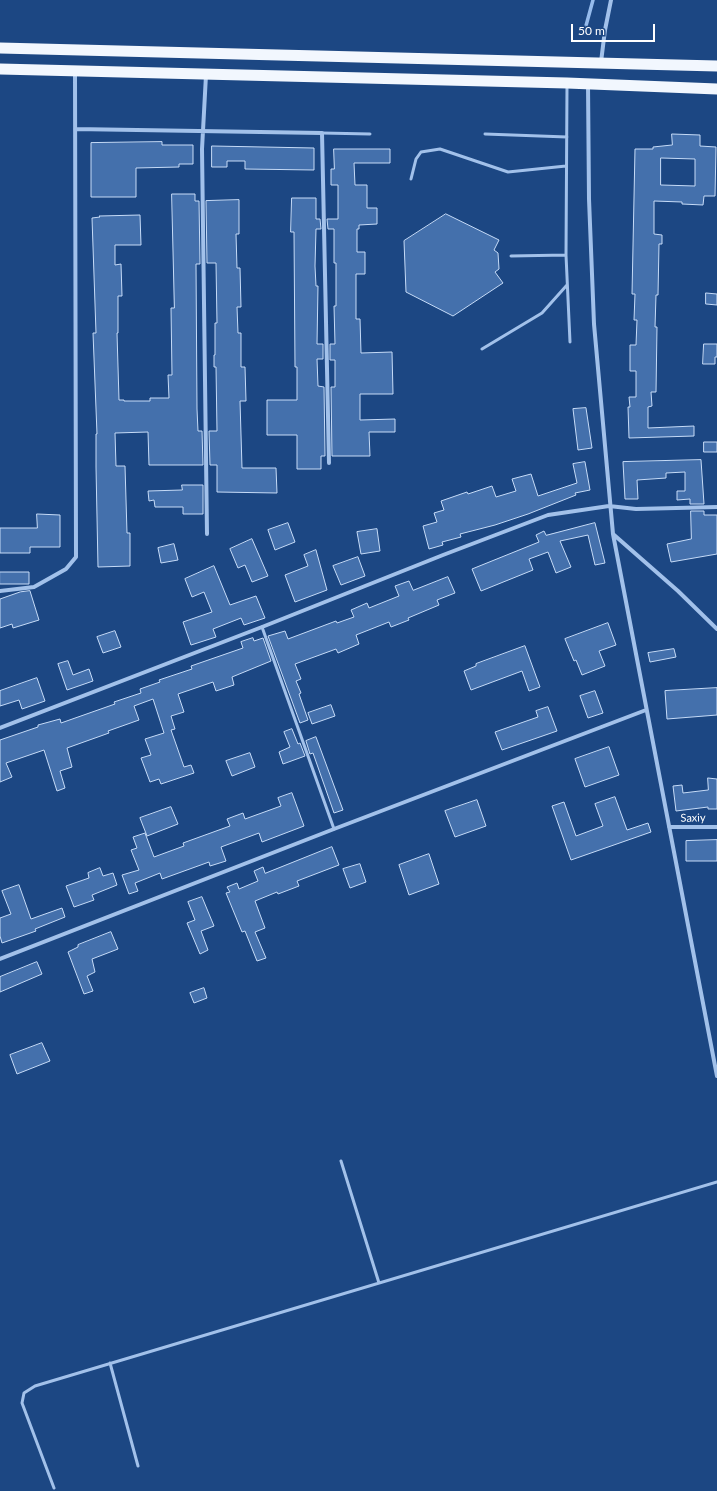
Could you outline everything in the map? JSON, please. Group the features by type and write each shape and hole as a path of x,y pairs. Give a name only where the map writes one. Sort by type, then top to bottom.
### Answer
{"highway":[{"path":"0,48 717,66"},
{"path":"0,70 567,83 717,89"}],"street":[{"path":"601,63 605,30 612,0"},
{"path":"0,591 34,587 66,569 76,557 74,71"},
{"path":"206,75 202,149 207,534"},
{"path":"588,84 589,199 594,324 609,506 646,710 717,1076"},
{"path":"75,129 322,133 330,463"},
{"path":"0,728 548,515 609,506 636,509 717,507"},
{"path":"613,534 678,591 717,629"},
{"path":"0,959 646,710"},
{"name":"Saxiy","path":"669,827 717,827"}],"lane":[{"path":"567,83 566,255 570,342"},
{"path":"322,133 370,134"},
{"path":"485,134 566,137"},
{"path":"411,179 416,159 421,152 440,149 508,172 566,166"},
{"path":"511,256 566,255"},
{"path":"482,349 542,313 567,285"},
{"path":"262,627 334,829"},
{"path":"341,1161 379,1283"},
{"path":"54,1488 22,1403 24,1393 35,1386 717,1182"},
{"path":"110,1363 138,1466"}],"building":[{"path":"672,134 700,135 700,146 716,147 715,196 704,196 703,205 682,204 682,202 654,201 654,234 662,235 662,244 659,244 658,295 656,295 656,392 651,392 652,406 648,407 648,428 694,426 694,436 629,438 629,397 636,397 636,371 630,371 630,345 636,345 637,320 634,320 635,294 632,294 635,149 653,149 653,147 672,145","holes":["661,158 695,159 695,186 661,185"]},
{"path":"162,142 162,145 193,145 193,164 179,164 179,167 136,168 136,197 91,197 91,143"},
{"path":"212,146 314,148 314,170 245,169 245,161 227,161 227,167 212,167"},
{"path":"334,149 390,149 390,163 354,163 355,185 367,185 367,208 377,208 377,224 359,225 359,229 357,229 357,252 365,252 365,274 356,274 356,319 360,319 361,353 392,352 393,394 360,394 360,420 395,419 395,432 369,432 370,456 332,456 331,387 335,387 335,360 330,360 330,344 335,344 334,306 336,306 336,263 334,263 334,229 328,229 327,219 338,219 338,185 331,185 331,169 334,169"},
{"path":"172,194 195,194 195,201 199,201 200,264 196,264 197,409 198,431 202,431 203,465 149,465 148,432 115,433 116,466 125,466 127,533 130,533 130,566 98,567 96,467 97,434 93,333 96,333 92,218 100,217 99,216 140,215 141,245 115,245 115,265 121,264 122,296 118,296 117,333 119,400 150,401 150,398 169,398 168,375 172,375 171,308 174,308"},
{"path":"292,198 316,198 316,219 320,219 321,229 316,229 315,266 316,286 318,286 317,344 323,344 323,359 317,359 318,386 324,387 325,456 321,456 321,469 297,469 297,435 267,435 267,400 297,400 297,367 295,367 294,232 291,232"},
{"path":"239,200 239,234 236,234 237,268 240,268 241,307 237,307 238,333 241,333 241,367 245,367 246,401 240,401 242,468 276,468 277,493 217,492 217,465 210,465 209,431 217,431 216,367 214,367 214,355 215,323 217,323 216,263 207,263 206,201"},
{"path":"446,214 499,240 494,250 498,253 499,269 495,272 503,283 453,316 406,292 404,241"},
{"path":"706,293 717,294 717,305 706,304"},
{"path":"704,344 717,344 717,357 715,357 715,364 703,364"},
{"path":"586,408 592,448 578,450 573,409"},
{"path":"704,442 717,442 717,452 704,452"},
{"path":"701,460 704,504 690,504 690,499 677,500 677,491 685,491 685,472 666,473 666,478 637,480 638,499 625,499 623,462"},
{"path":"585,462 590,490 575,493 576,495 528,514 495,525 460,534 461,537 442,542 443,545 429,549 423,526 437,522 434,513 444,510 441,501 467,492 468,494 492,486 496,497 516,491 512,479 531,474 538,496 577,483 573,464"},
{"path":"182,485 203,485 203,514 183,514 183,507 155,507 154,500 149,501 148,491 182,490"},
{"path":"691,511 704,511 704,515 717,515 717,554 671,562 667,544 691,539"},
{"path":"37,514 60,515 60,547 30,547 30,553 0,553 0,528 37,528"},
{"path":"288,523 295,542 275,550 268,530"},
{"path":"595,523 605,563 595,565 588,535 560,541 571,567 556,573 548,552 529,559 533,570 481,591 472,569 539,542 536,535 544,531 546,535"},
{"path":"377,529 380,551 361,554 357,532"},
{"path":"252,539 268,576 252,582 245,565 238,568 230,549"},
{"path":"174,544 178,560 161,563 158,548"},
{"path":"316,550 327,590 295,602 285,575 308,566 304,555"},
{"path":"358,557 365,576 341,585 333,566"},
{"path":"214,566 230,605 256,596 265,618 244,625 241,618 213,629 216,637 191,645 183,622 212,612 204,592 192,597 185,579"},
{"path":"0,572 29,572 29,584 0,584"},
{"path":"448,577 455,593 437,600 439,605 391,627 389,622 356,635 359,644 338,653 336,649 295,664 301,679 296,681 301,693 299,694 308,720 300,723 268,636 285,631 288,639 336,621 337,623 354,617 351,610 367,603 369,608 399,596 395,586 409,581 413,590"},
{"path":"30,591 39,620 13,628 12,624 0,628 0,599 20,592"},
{"path":"608,623 616,645 599,651 605,666 582,675 576,660 574,661 565,639"},
{"path":"115,631 121,647 103,653 97,637"},
{"path":"253,638 254,641 263,638 271,661 232,677 234,685 216,691 213,682 178,694 184,712 171,716 175,729 171,730 184,767 191,765 194,773 161,784 159,779 150,782 141,758 151,755 145,739 164,733 153,699 134,706 139,720 108,731 109,733 67,748 72,767 60,771 65,788 57,791 44,750 6,763 12,777 0,782 0,740 38,727 38,725 60,719 61,723 115,704 114,702 141,693 140,689 160,682 159,680 192,669 191,666 243,648 241,642"},
{"path":"525,646 540,687 529,691 522,671 471,690 464,671 476,666 476,664"},
{"path":"674,649 676,657 650,662 648,653"},
{"path":"68,661 73,675 89,669 93,681 67,690 58,664"},
{"path":"37,678 45,701 22,709 19,700 0,706 0,691"},
{"path":"717,688 717,715 667,719 665,691"},
{"path":"595,691 603,713 588,718 580,696"},
{"path":"331,705 335,716 312,724 308,713"},
{"path":"548,707 557,731 502,750 495,732 538,717 536,711"},
{"path":"292,729 305,756 283,764 279,752 290,747 284,732"},
{"path":"316,737 343,810 334,813 313,753 310,754 306,741"},
{"path":"609,747 619,775 585,787 575,759"},
{"path":"250,753 255,767 232,776 226,761"},
{"path":"708,778 717,779 717,809 708,809 708,807 676,811 673,786 682,785 683,793 708,790"},
{"path":"292,793 304,826 262,842 259,833 221,847 226,861 210,866 209,862 162,879 160,873 135,883 138,891 129,894 122,875 139,870 131,850 137,848 133,837 145,833 154,857 184,846 183,843 230,826 227,819 243,813 245,819 281,806 278,798"},
{"path":"615,797 627,830 648,823 651,832 571,860 552,806 564,802 576,836 603,826 595,804"},
{"path":"477,800 486,826 455,837 445,811"},
{"path":"171,807 178,824 147,836 140,818"},
{"path":"717,840 717,861 686,861 686,841"},
{"path":"332,847 339,865 297,881 299,886 278,894 277,892 255,901 265,928 255,932 266,958 257,961 245,931 242,932 226,893 230,892 227,887 237,883 239,889 258,881 254,871 263,867 265,873"},
{"path":"429,854 439,884 409,895 399,865"},
{"path":"360,864 366,882 350,888 343,869"},
{"path":"100,868 103,876 113,873 117,885 92,895 94,900 74,907 66,886 89,878 88,873"},
{"path":"19,885 31,919 62,908 65,917 35,929 36,931 2,943 0,936 0,918 11,914 2,891"},
{"path":"202,897 214,926 201,931 208,950 200,954 187,923 195,920 188,902"},
{"path":"111,932 118,949 92,959 95,972 87,976 93,991 84,994 68,952 78,947 78,945"},
{"path":"37,962 42,974 0,992 0,977"},
{"path":"204,988 207,998 194,1003 190,993"},
{"path":"42,1043 50,1061 17,1074 10,1055"}],"waterway":[{"path":"584,33 593,0"}]}
